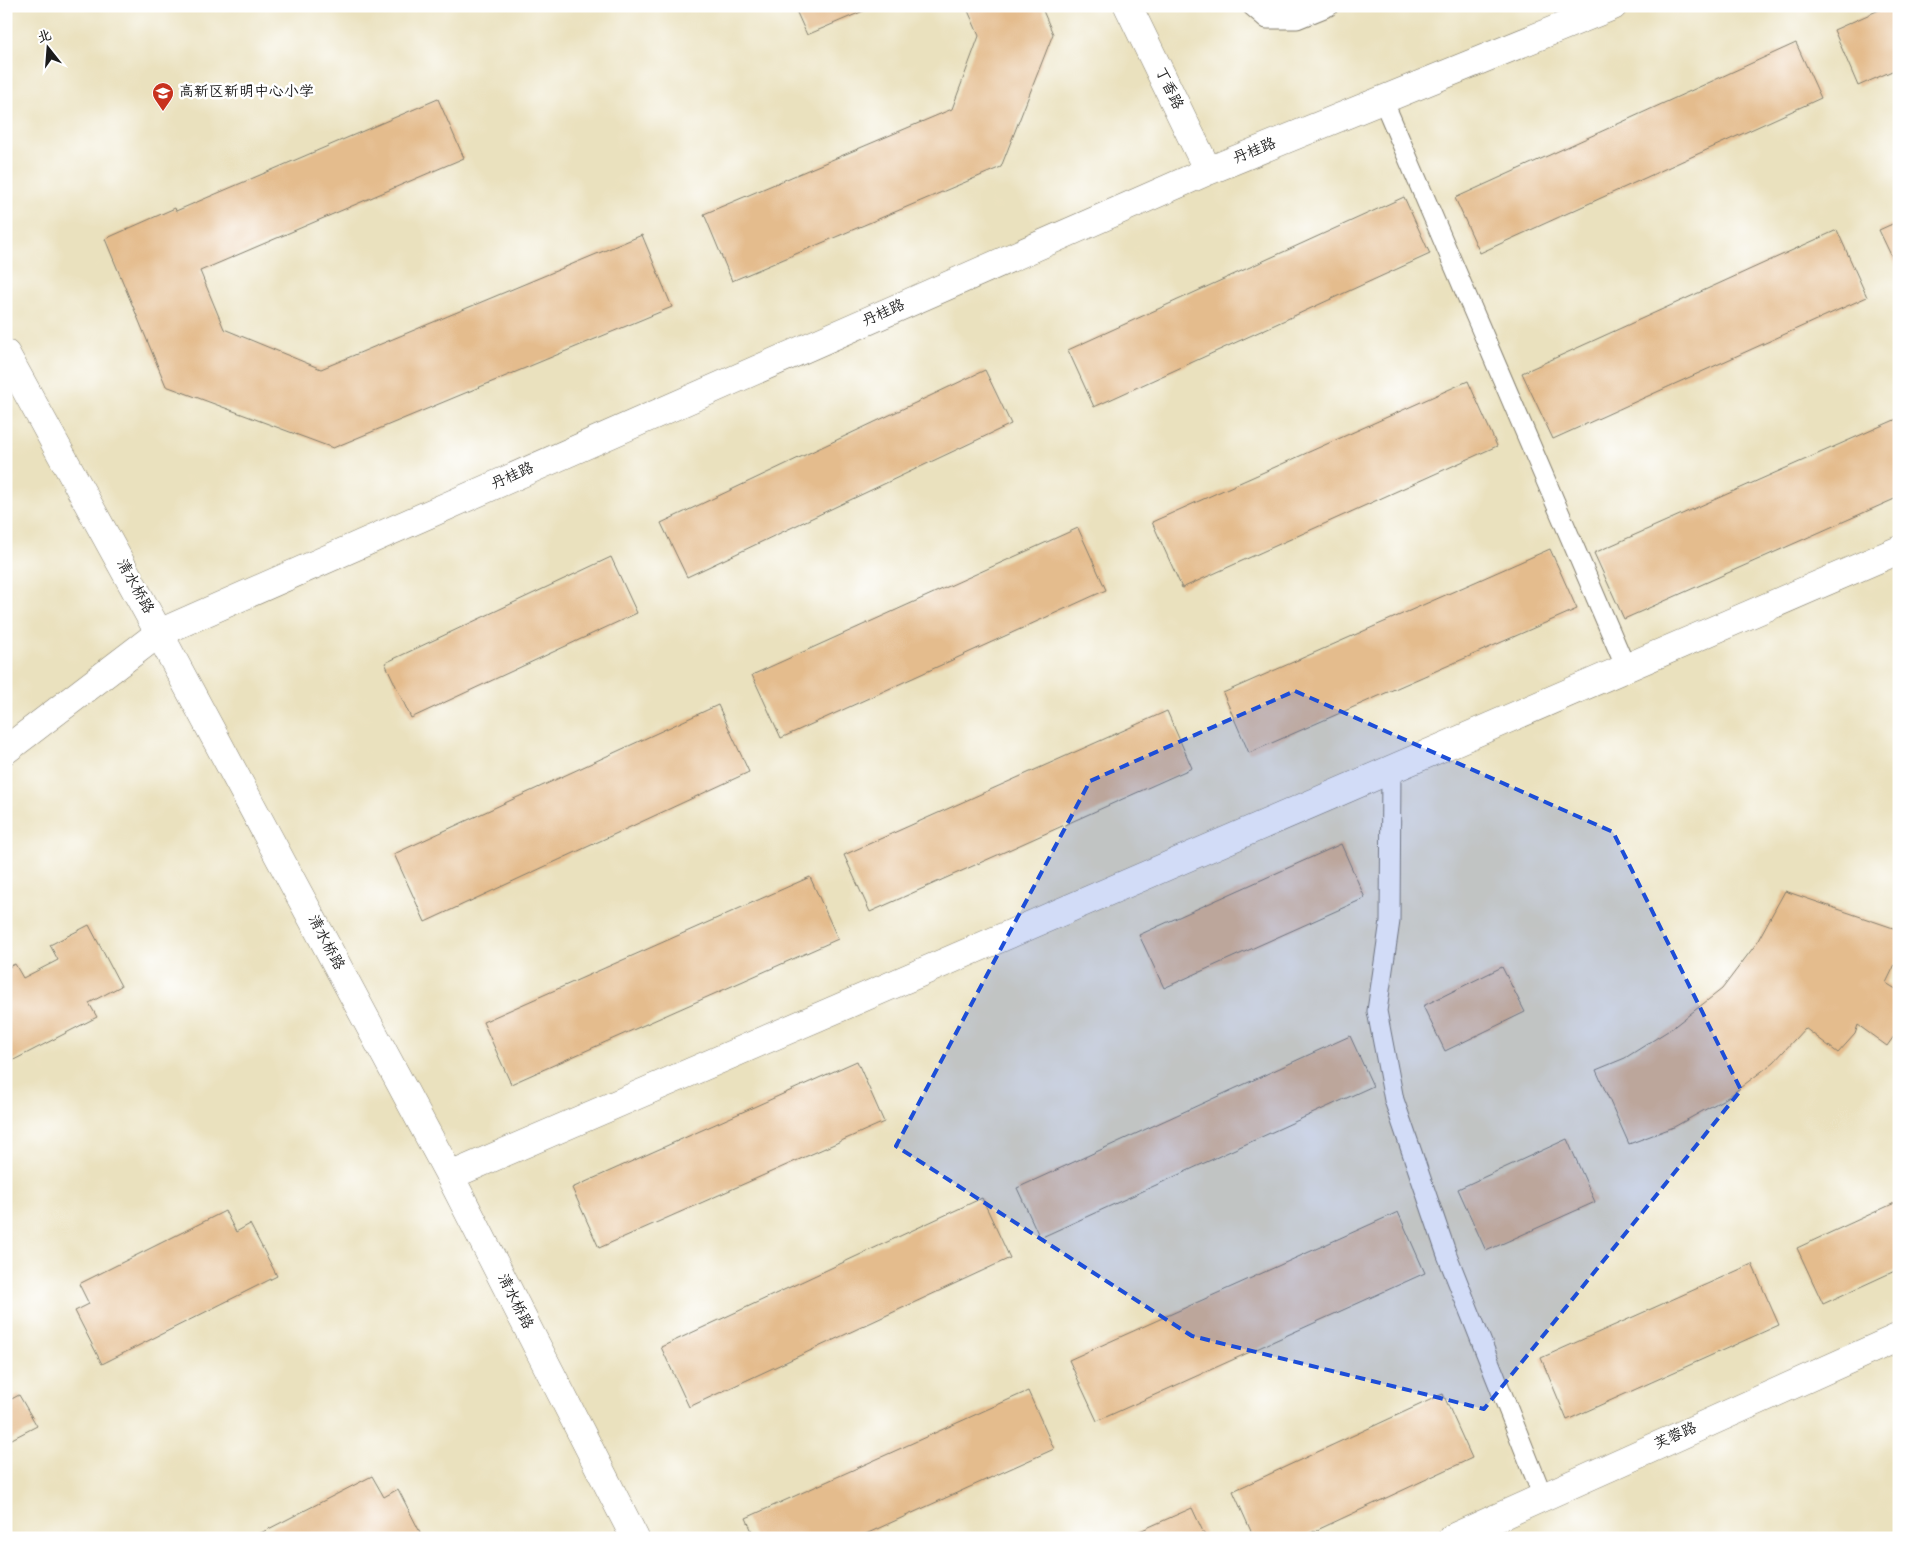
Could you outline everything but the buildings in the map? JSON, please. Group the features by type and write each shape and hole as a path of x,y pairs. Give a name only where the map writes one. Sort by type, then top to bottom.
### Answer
{"street":[{"name":"丁香路","path":"1128,6 1208,171"},
{"name":"丹桂路","path":"6,750 159,633 1208,171 1613,6"},
{"name":"清水桥路","path":"6,354 159,633 450,1176 635,1538"},
{"path":"450,1176 1899,550"},
{"name":"芙蓉路","path":"1452,1538 1899,1337"}],"lane":[{"path":"1252,6 1267,19 1298,19 1329,6"},
{"path":"1383,100 1626,668"},
{"path":"1390,770 1390,921 1377,1011 1394,1100 1447,1256 1543,1497"}],"highlighted area":[{"path":"1295,691 1613,832 1741,1090 1484,1409 1192,1336 896,1146 1090,781"}],"place":[{"name":"高新区新明中心小学","path":"163,112"}]}
